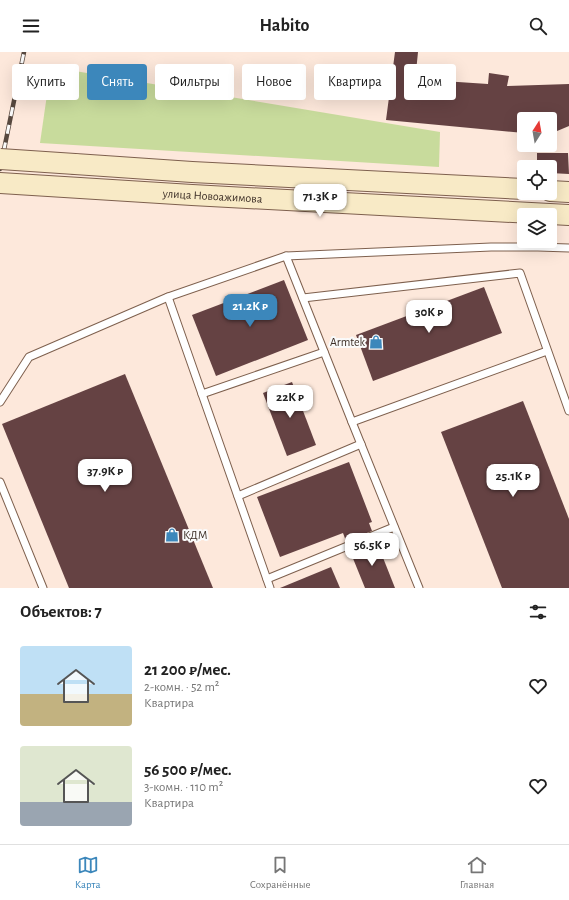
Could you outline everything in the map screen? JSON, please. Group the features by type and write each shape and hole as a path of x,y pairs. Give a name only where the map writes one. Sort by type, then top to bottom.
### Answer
{"main road":[{"name":"улица Новоажимова","path":"0,159 208,173 517,189"},
{"name":"улица Новоажимова","path":"0,182 192,195 569,215"},
{"path":"557,191 569,192"}],"lane":[{"path":"0,402 29,357 168,297 286,256 491,247 569,248"},
{"path":"286,256 419,588"},
{"path":"303,298 520,273 569,411"},
{"path":"168,297 270,588"},
{"path":"352,422 547,351"},
{"path":"202,394 324,352"},
{"path":"238,496 361,444"},
{"path":"0,482 43,588"},
{"path":"267,579 394,527"}],"green space":[{"path":"79,72 87,73 87,100 147,100 147,83 155,84 155,100 234,100 234,98 440,132 439,167 40,143 46,100 79,100"}],"building":[{"path":"395,52 418,52 417,64 404,64 404,100 456,100 456,82 488,84 489,73 509,76 507,86 569,84 569,126 557,131 557,112 517,112 517,132 386,120 389,100 396,100 396,64 393,64"},
{"path":"537,153 568,153 569,174 557,173 557,160 537,160"},
{"path":"284,280 308,340 216,376 192,315"},
{"path":"484,287 502,333 373,381 356,335"},
{"path":"125,374 213,588 69,588 2,424"},
{"path":"292,382 316,445 287,456 263,393"},
{"path":"523,401 569,519 569,588 502,588 441,432"},
{"path":"349,462 372,522 369,523 372,531 346,541 343,533 280,557 257,497"},
{"path":"376,540 395,588 365,588 350,551"},
{"path":"331,567 340,588 280,588"}],"railway":[{"path":"0,169 24,52"}],"place":[{"name":"Armtek","path":"376,342"},
{"name":"КДМ","path":"172,535"}]}
